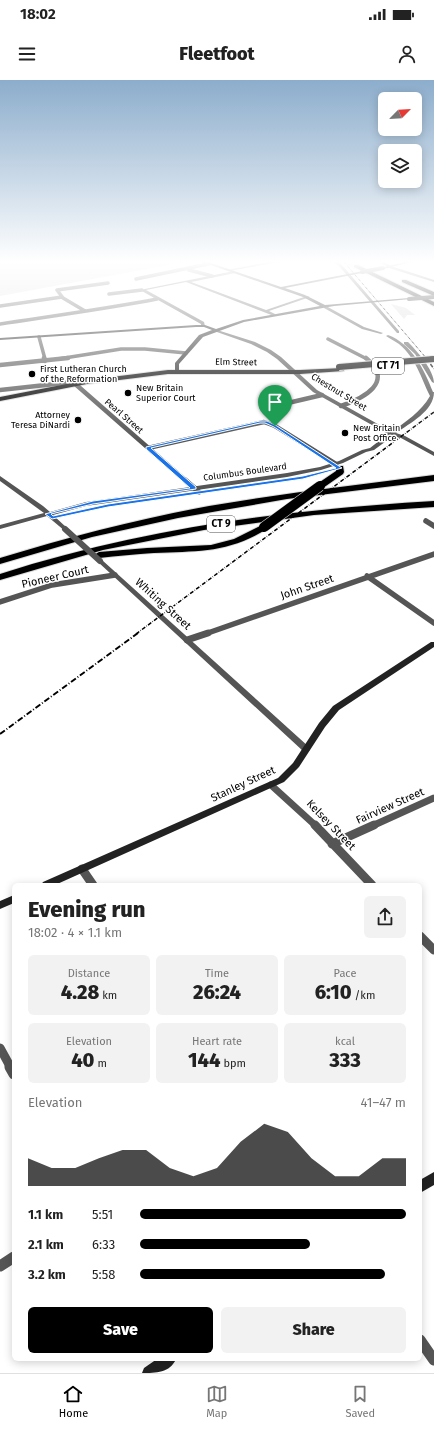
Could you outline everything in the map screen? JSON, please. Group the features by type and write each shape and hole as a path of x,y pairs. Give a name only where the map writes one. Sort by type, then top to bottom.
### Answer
{"highway":[{"path":"13,572 108,554 219,547 242,540 264,527 340,472 338,466"},
{"name":"CT 9","path":"0,561 98,533 186,513 271,499 434,478"},
{"name":"CT 9","path":"0,576 66,557 132,541 238,521 325,512 434,504"}],"main road":[{"path":"177,370 176,365 200,336 238,322"},
{"path":"0,340 203,326 215,330"},
{"name":"CT 71","path":"292,371 319,372 434,359"},
{"name":"CT 71","path":"292,371 434,362"},
{"path":"208,371 221,368"},
{"name":"Elm Street","path":"177,370 221,368 292,371"},
{"name":"Elm Street","path":"177,370 292,371"},
{"name":"CT 71","path":"0,399 102,379 148,372 177,370"},
{"path":"304,382 305,375 319,372"},
{"name":"Stanley Street","path":"50,883 271,785 289,774 328,716 337,706 434,644"},
{"path":"0,905 12,900"},
{"path":"422,1186 434,1178"},
{"path":"149,1373 166,1361"}],"street":[{"path":"0,324 11,322"},
{"path":"353,322 360,326 398,334"},
{"path":"385,322 386,331"},
{"path":"388,322 398,334 399,338 412,348 418,355 434,382"},
{"name":"Chestnut Street","path":"215,330 264,348 278,357 304,382 322,395 392,434 402,437 434,454"},
{"name":"Columbus Boulevard","path":"0,527 102,506 196,490 303,478 363,458 371,453 372,449 423,411 433,394 429,389 426,379 402,343 388,336 386,331"},
{"path":"388,336 398,334"},
{"path":"39,337 45,361"},
{"path":"328,339 367,359 375,368 378,375 377,383 370,392 360,399 342,406"},
{"path":"0,365 71,358 124,349 145,349 186,353"},
{"path":"411,356 418,355"},
{"path":"0,390 64,382 71,382 75,384"},
{"name":"Pearl Street","path":"75,384 196,490"},
{"path":"275,406 322,395"},
{"path":"148,448 265,422 275,426 338,466"},
{"name":"Chestnut Street","path":"392,434 398,440 434,461"},
{"name":"Whiting Street","path":"1,478 50,516 306,749"},
{"name":"Columbus Boulevard","path":"0,533 50,516"},
{"path":"426,521 434,526"},
{"name":"John Street","path":"187,640 367,576 434,554"},
{"name":"Pioneer Court","path":"0,602 57,584 115,575"},
{"path":"367,576 434,623"},
{"name":"Kelsey Street","path":"271,785 304,814 370,883"},
{"name":"Fairview Street","path":"332,844 434,798"},
{"path":"82,869 92,883"},
{"path":"422,938 434,950"},
{"path":"0,1048 12,1070"},
{"path":"0,1266 12,1258"},
{"path":"422,1343 434,1360"}],"railway":[{"path":"396,322 427,359"},
{"path":"426,358 434,369"},
{"path":"136,634 434,412"},
{"path":"0,734 138,633"}],"place":[{"name":"First Lutheran Church of the Reformation","path":"32,374"},
{"name":"New Britain Superior Court","path":"128,393"},
{"name":"Attorney Teresa DiNardi","path":"78,420"},
{"name":"New Britain Post Office","path":"345,433"}],"route":[{"path":"260,422 266,422 275,426 340,468 303,478 108,505 63,514 52,518 48,514 76,506 194,488 148,448 260,422"}]}
